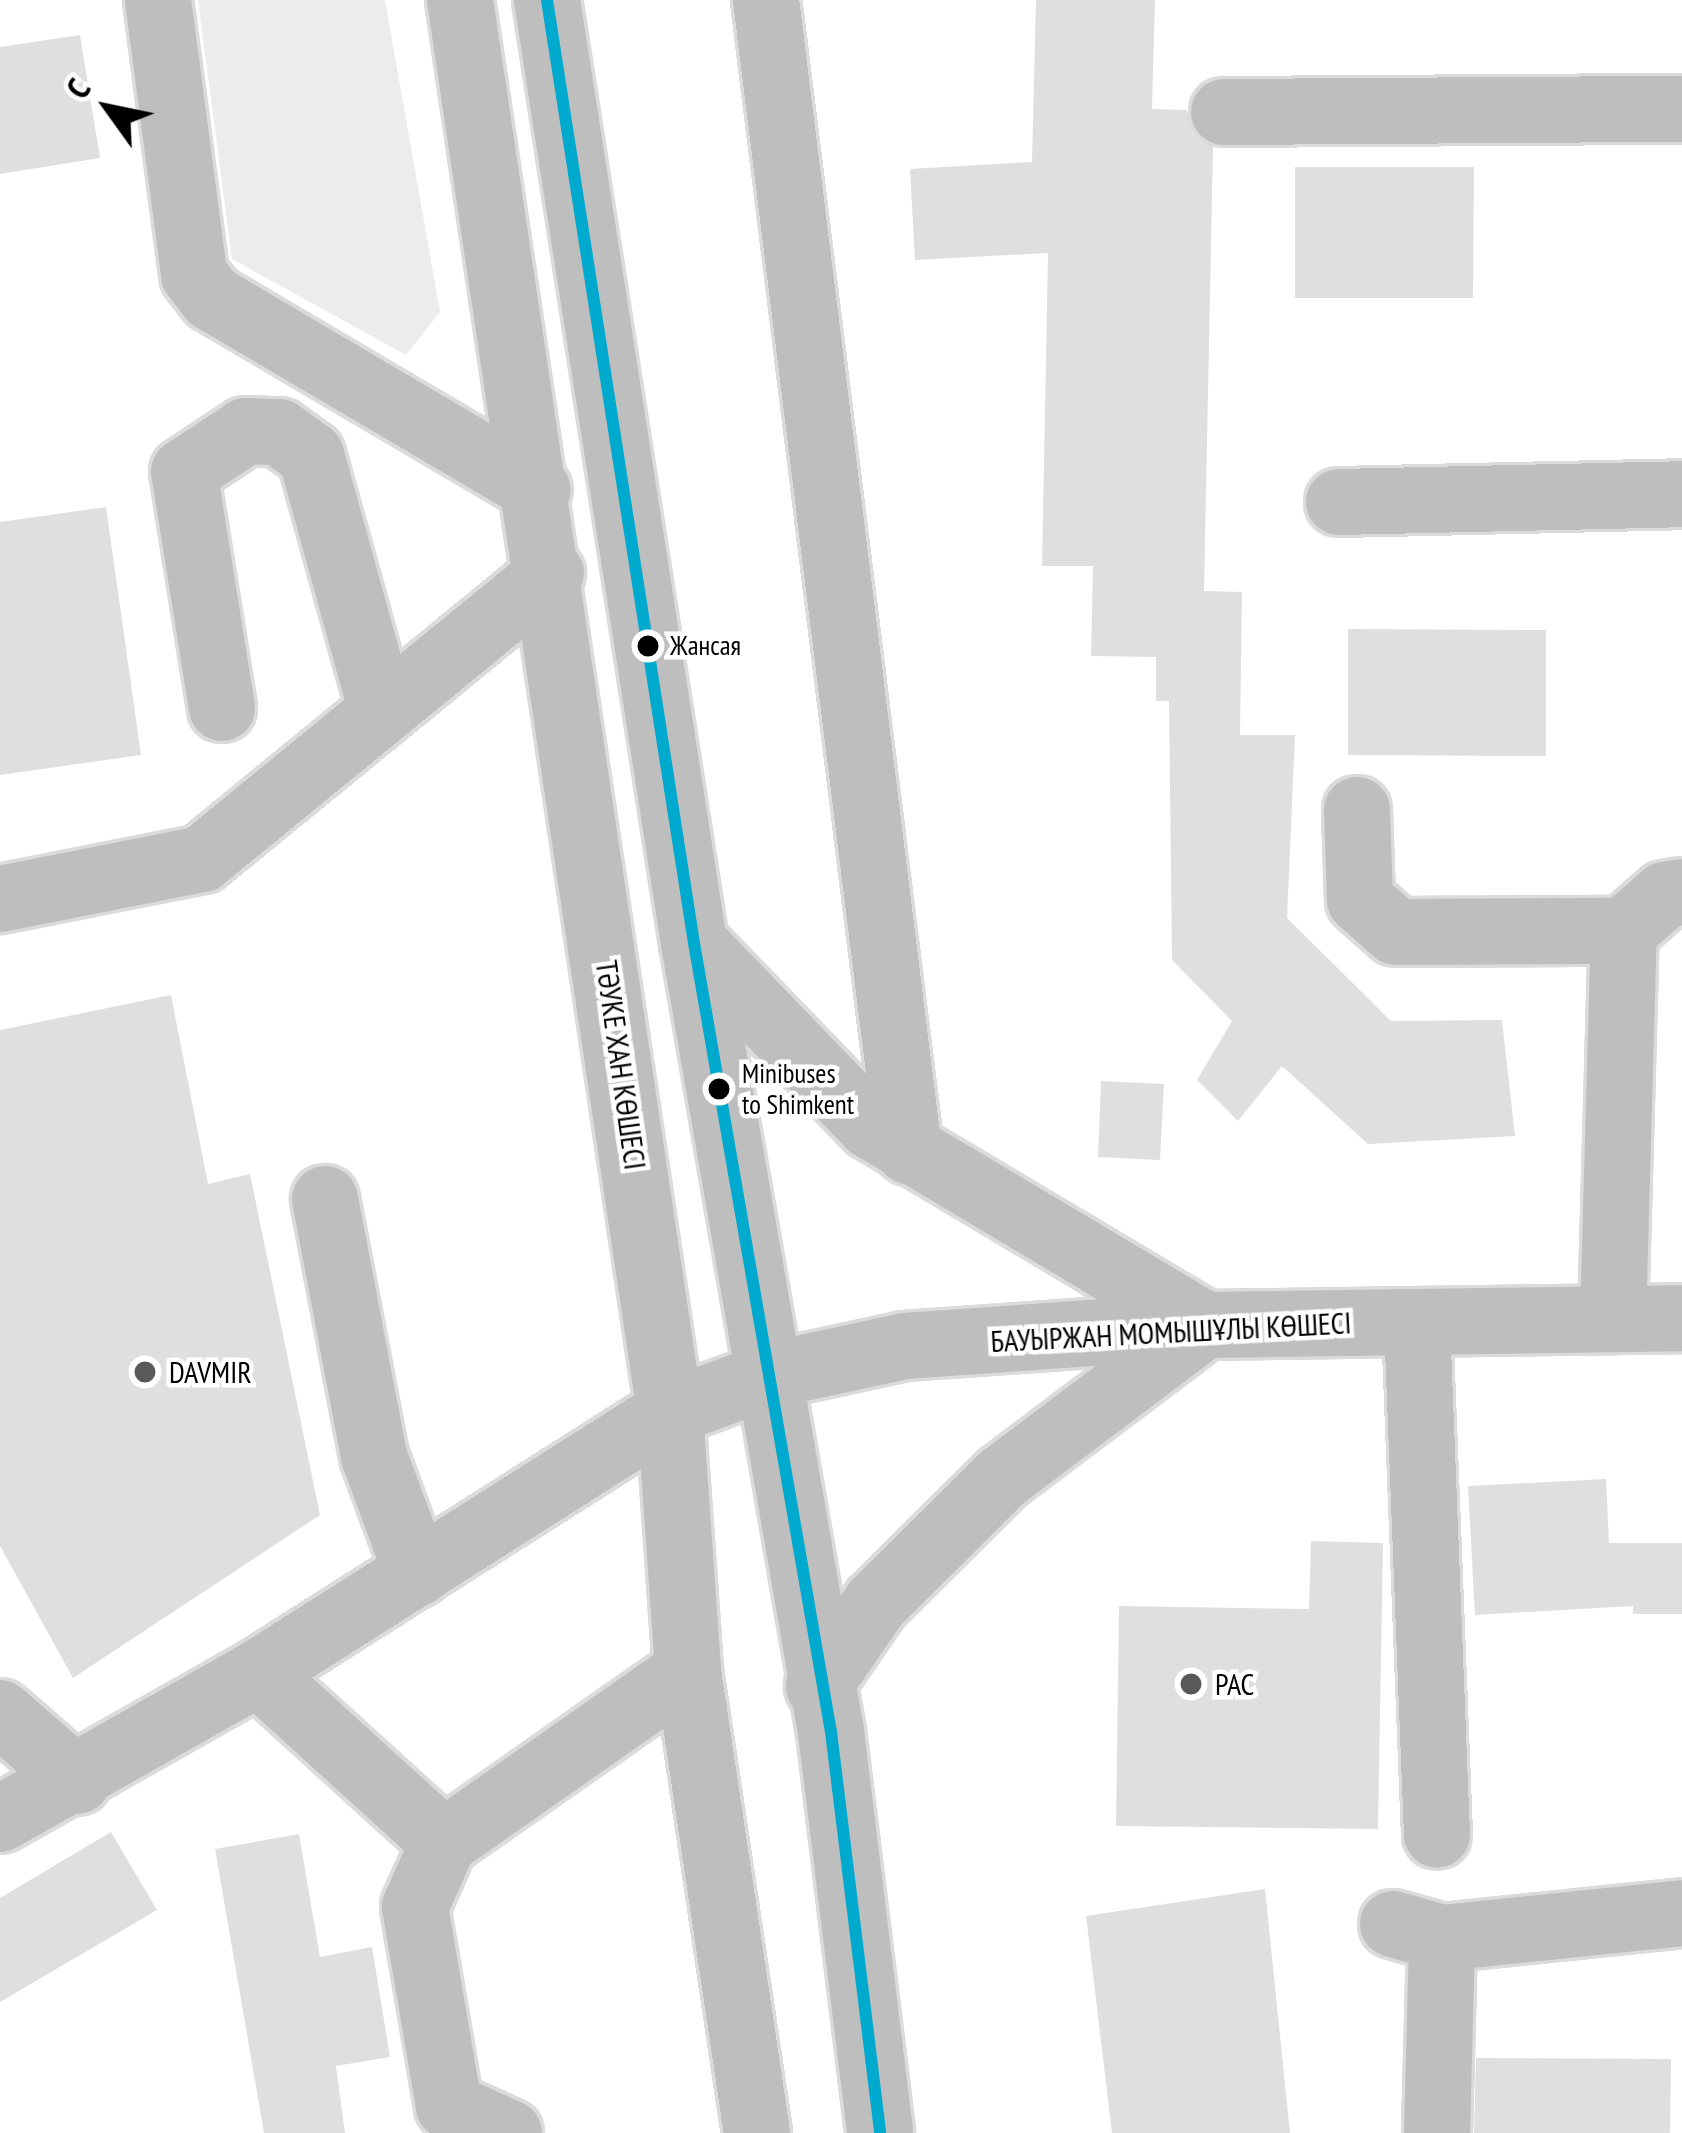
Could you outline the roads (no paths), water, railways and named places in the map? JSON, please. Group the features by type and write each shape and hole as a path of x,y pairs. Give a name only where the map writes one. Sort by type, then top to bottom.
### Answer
{"main road":[{"path":"158,0 194,275 212,298 538,490"},
{"name":"ТӘУКЕ ХАН КӨШЕСІ","path":"460,0 551,573 670,1412 688,1670 757,2133"},
{"path":"547,0 694,943 771,1375 820,1686 880,2133"},
{"path":"766,0 909,1151"},
{"path":"1224,112 1682,109"},
{"path":"222,708 184,472 217,446 262,431 279,432 311,455 382,711"},
{"path":"1340,502 1682,494"},
{"path":"0,899 202,859 551,573"},
{"path":"1357,810 1360,900 1396,932 1624,931 1665,895 1682,892"},
{"path":"1613,1319 1624,931"},
{"path":"694,943 871,1126 1205,1325 1003,1477 876,1603 820,1686"},
{"path":"325,1199 374,1456 417,1573"},
{"name":"БАУЫРЖАН МОМЫШҰЛЫ КӨШЕСІ","path":"0,1819 78,1781 258,1672 670,1412 771,1375 905,1346 1205,1325 1682,1318"},
{"path":"1418,1322 1436,1835"},
{"path":"509,2133 449,2105 415,1907 444,1842 688,1670"},
{"path":"258,1672 444,1842"},
{"path":"0,1713 78,1781"},
{"path":"1437,2133 1418,1931 1682,1913"}],"place":[{"name":"Жансая","path":"648,646"},
{"name":"Minibuses to Shimkent","path":"719,1089"},
{"name":"DAVMIR","path":"145,1372"},
{"name":"РАС","path":"1191,1684"}]}
